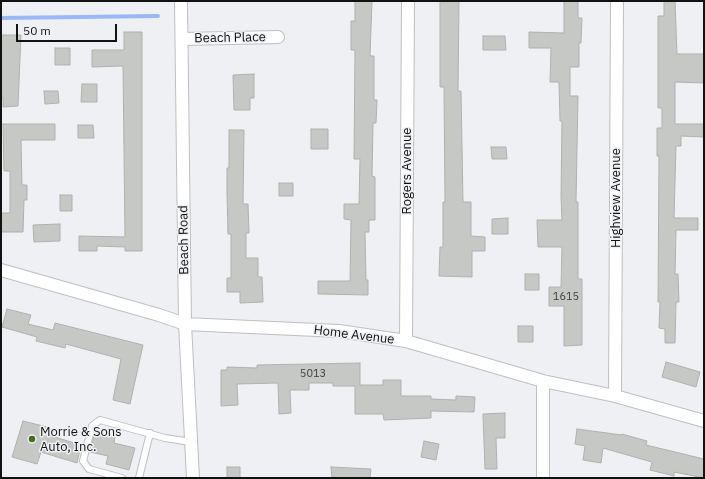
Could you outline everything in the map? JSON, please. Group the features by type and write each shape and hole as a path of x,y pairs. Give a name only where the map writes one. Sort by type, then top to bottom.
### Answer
{"street":[{"name":"Beach Road","path":"181,1 185,324 193,478"},
{"name":"Rogers Avenue","path":"406,341 408,1"},
{"name":"Highview Avenue","path":"615,396 617,1"},
{"name":"Beach Place","path":"182,39 278,37"},
{"name":"Home Avenue","path":"1,270 159,315 185,324 339,331 406,341 543,381 615,396 704,421"},
{"path":"542,478 543,381"}],"lane":[{"path":"122,478 89,469 83,461 92,426 100,420 142,430 164,438 192,442"},
{"path":"139,478 150,433"}],"building":[{"path":"355,1 372,1 370,56 374,56 374,100 377,100 376,123 373,123 372,176 375,177 375,220 369,220 369,232 365,232 366,280 368,280 368,295 318,294 318,281 350,281 351,220 344,219 344,204 359,204 360,159 354,159 355,50 351,50 351,21 355,21"},
{"path":"440,1 459,1 458,91 461,91 463,202 471,202 471,236 485,237 485,251 472,251 472,277 439,276 440,247 443,247 443,202 445,202 444,87 440,87"},
{"path":"564,1 578,1 578,18 582,18 581,43 579,43 579,67 570,67 570,96 578,96 576,202 578,202 578,279 582,279 582,345 564,346 564,306 549,306 549,287 561,287 562,247 538,247 537,220 562,220 562,121 560,121 559,82 550,82 551,48 529,48 529,32 564,33"},
{"path":"664,1 675,1 677,54 704,54 704,83 675,82 675,124 704,124 704,137 681,136 681,146 676,146 674,218 698,218 698,230 676,230 675,274 678,274 679,302 676,302 675,343 665,343 665,329 659,328 660,302 658,302 659,156 657,156 657,128 662,128 662,108 658,108 658,16 664,16"},
{"path":"124,32 142,32 142,251 125,251 125,247 97,246 97,251 79,251 79,236 125,237 123,66 92,67 92,50 124,50"},
{"path":"1,35 21,35 18,106 3,107 3,98 1,98"},
{"path":"483,36 505,36 506,50 483,50"},
{"path":"55,48 70,48 70,65 55,65"},
{"path":"254,74 254,98 250,98 250,110 234,110 233,75"},
{"path":"82,84 97,84 97,102 81,102"},
{"path":"44,91 58,91 59,103 45,104"},
{"path":"3,124 55,124 55,140 21,140 22,185 27,185 27,200 24,200 23,232 1,232 1,213 10,213 10,171 4,171"},
{"path":"78,125 93,125 94,138 78,138"},
{"path":"311,129 328,129 328,149 311,149"},
{"path":"229,130 244,130 243,204 248,204 249,233 246,233 246,258 258,258 258,277 262,277 263,302 240,303 240,292 227,292 227,278 231,278 231,234 228,234 227,192 227,168 229,168"},
{"path":"491,147 506,147 507,159 492,159"},
{"path":"279,183 293,183 293,196 279,196"},
{"path":"60,195 72,195 72,211 60,211"},
{"path":"508,218 508,234 492,234 492,219"},
{"path":"60,224 60,241 34,242 33,225"},
{"path":"525,274 539,274 539,290 525,290"},
{"path":"7,309 31,315 28,324 53,330 55,323 143,345 130,404 113,400 121,359 66,344 65,348 36,341 37,337 2,327"},
{"path":"518,326 533,326 533,342 518,342"},
{"path":"666,362 700,372 696,387 662,377"},
{"path":"360,363 360,385 383,385 383,380 401,380 401,396 431,396 431,399 456,400 456,396 475,397 474,412 431,411 431,418 384,420 383,414 355,414 355,386 333,386 333,383 309,383 309,390 290,390 291,413 279,414 278,383 237,384 238,405 221,406 221,370 227,370 227,367 257,368 257,365"},
{"path":"505,413 505,438 496,438 497,469 485,469 483,414"},
{"path":"23,421 47,427 45,434 81,445 77,463 41,452 37,464 12,457"},
{"path":"577,429 622,434 647,441 646,445 704,459 704,478 674,472 674,476 650,470 652,462 603,448 601,463 583,460 585,446 575,444"},
{"path":"95,432 115,437 114,443 135,448 129,470 106,464 108,456 90,452"},
{"path":"424,441 439,444 436,460 421,457"},
{"path":"227,467 240,467 240,478 227,478"},
{"path":"331,467 371,469 370,478 332,478"}],"waterway":[{"path":"1,18 158,16"}],"place":[{"name":"Morrie & Sons Auto, Inc.","path":"32,439"}]}
